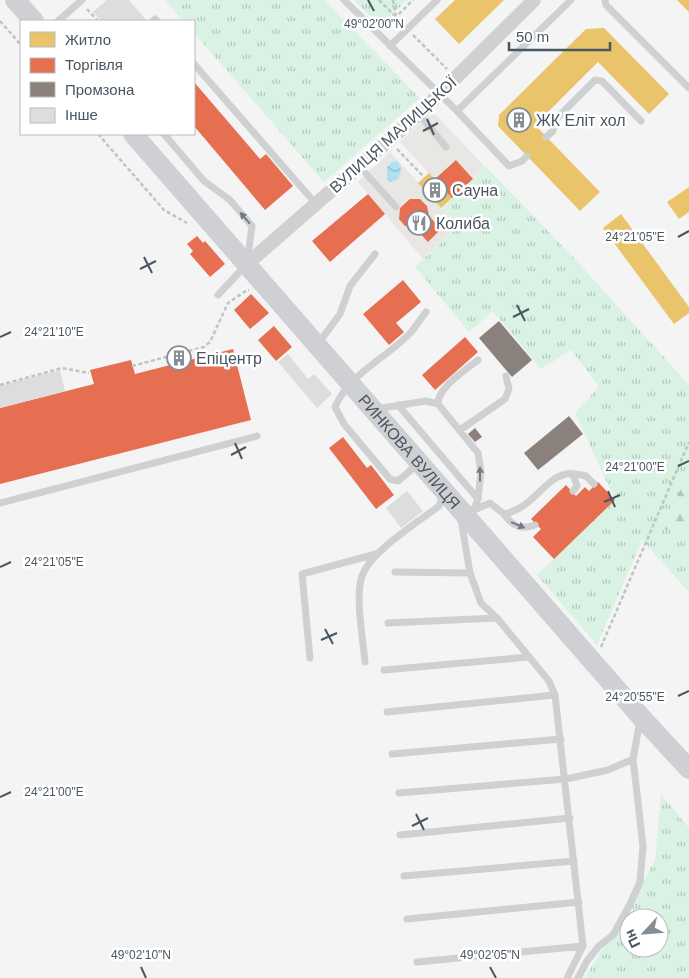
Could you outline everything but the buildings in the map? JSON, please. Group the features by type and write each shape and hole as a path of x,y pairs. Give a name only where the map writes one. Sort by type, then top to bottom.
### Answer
{"main road":[{"path":"15,0 33,20"},
{"name":"РИНКОВА ВУЛИЦЯ","path":"134,135 255,287 316,346 444,492 467,514 594,664 689,768"}],"street":[{"name":"ВУЛИЦЯ МАЛИЦЬКОЇ","path":"242,271 418,114 534,0"}],"lane":[{"path":"344,0 457,111 509,166 522,161 527,156"},
{"path":"390,46 437,0"},
{"path":"457,111 571,0"},
{"path":"605,0 606,5 689,88"},
{"path":"59,20 81,1"},
{"path":"195,65 316,204"},
{"path":"546,137 553,131 553,122 595,80 602,81 641,120"},
{"path":"418,114 446,147"},
{"path":"165,135 204,181 230,200 252,226 242,271 218,294"},
{"path":"360,167 396,206"},
{"path":"316,346 327,334 340,314 350,286 374,254"},
{"path":"419,463 398,481 390,479 344,424 335,407 339,398 350,384 412,332 426,312"},
{"path":"372,410 426,400 443,390 478,360"},
{"path":"460,430 504,399 509,389 506,376"},
{"path":"443,390 437,398 438,404 478,453 482,472 478,499 467,514 470,573 481,602 497,618 549,681 555,695 566,779 583,946 567,978"},
{"path":"426,400 438,404"},
{"path":"398,405 478,499"},
{"path":"0,503 257,436"},
{"path":"504,514 515,512 524,507 551,482 566,474 586,476 594,484"},
{"path":"570,474 574,477 578,486 573,491"},
{"path":"364,662 360,599 362,576 376,554 439,506 444,492"},
{"path":"467,514 490,503 515,526 526,529 535,525"},
{"path":"310,658 302,574 376,554"},
{"path":"395,572 470,573"},
{"path":"388,624 497,618"},
{"path":"384,670 529,657"},
{"path":"387,712 555,695"},
{"path":"578,978 587,961 599,946 613,935 640,882 643,846 634,759 641,717"},
{"path":"392,754 561,739"},
{"path":"399,793 566,779 608,770 634,759"},
{"path":"400,835 570,818"},
{"path":"404,876 574,860"},
{"path":"406,919 579,902"},
{"path":"418,962 583,946"}],"path":[{"path":"379,0 456,78"},
{"path":"394,0 396,17"},
{"path":"378,34 413,0"},
{"path":"81,1 97,20"},
{"path":"0,21 20,44"},
{"path":"99,135 164,210 190,225"},
{"path":"389,140 423,176"},
{"path":"132,366 204,347 210,342 228,303 255,287 242,271"},
{"path":"0,385 62,368 89,373"},
{"path":"594,664 689,442"}],"shaded area":[{"path":"433,112 485,167 452,198 400,142"},
{"path":"390,152 458,226 423,259 358,182"}],"green space":[{"path":"165,0 324,0 420,98 324,182 195,34 195,20 182,20"},
{"path":"354,0 407,0 380,26"},
{"path":"486,167 574,258 689,385 689,592 642,540 597,645 537,575 615,500 575,413 599,386 571,350 541,369 493,311 469,332 415,267 459,226 442,208"},
{"path":"689,471 689,521 681,533 662,528"},
{"path":"661,794 689,828 689,978 585,978 619,921 619,958 669,958 669,908 627,908 655,861"}],"water":[{"path":"397,161 401,167 400,174 398,179 391,182 387,179 387,167 392,162"}],"place":[{"name":"ЖК Еліт хол","path":"519,120"},
{"name":"Сауна","path":"435,190"},
{"name":"Колиба","path":"419,223"},
{"name":"Епіцентр","path":"179,358"}]}
